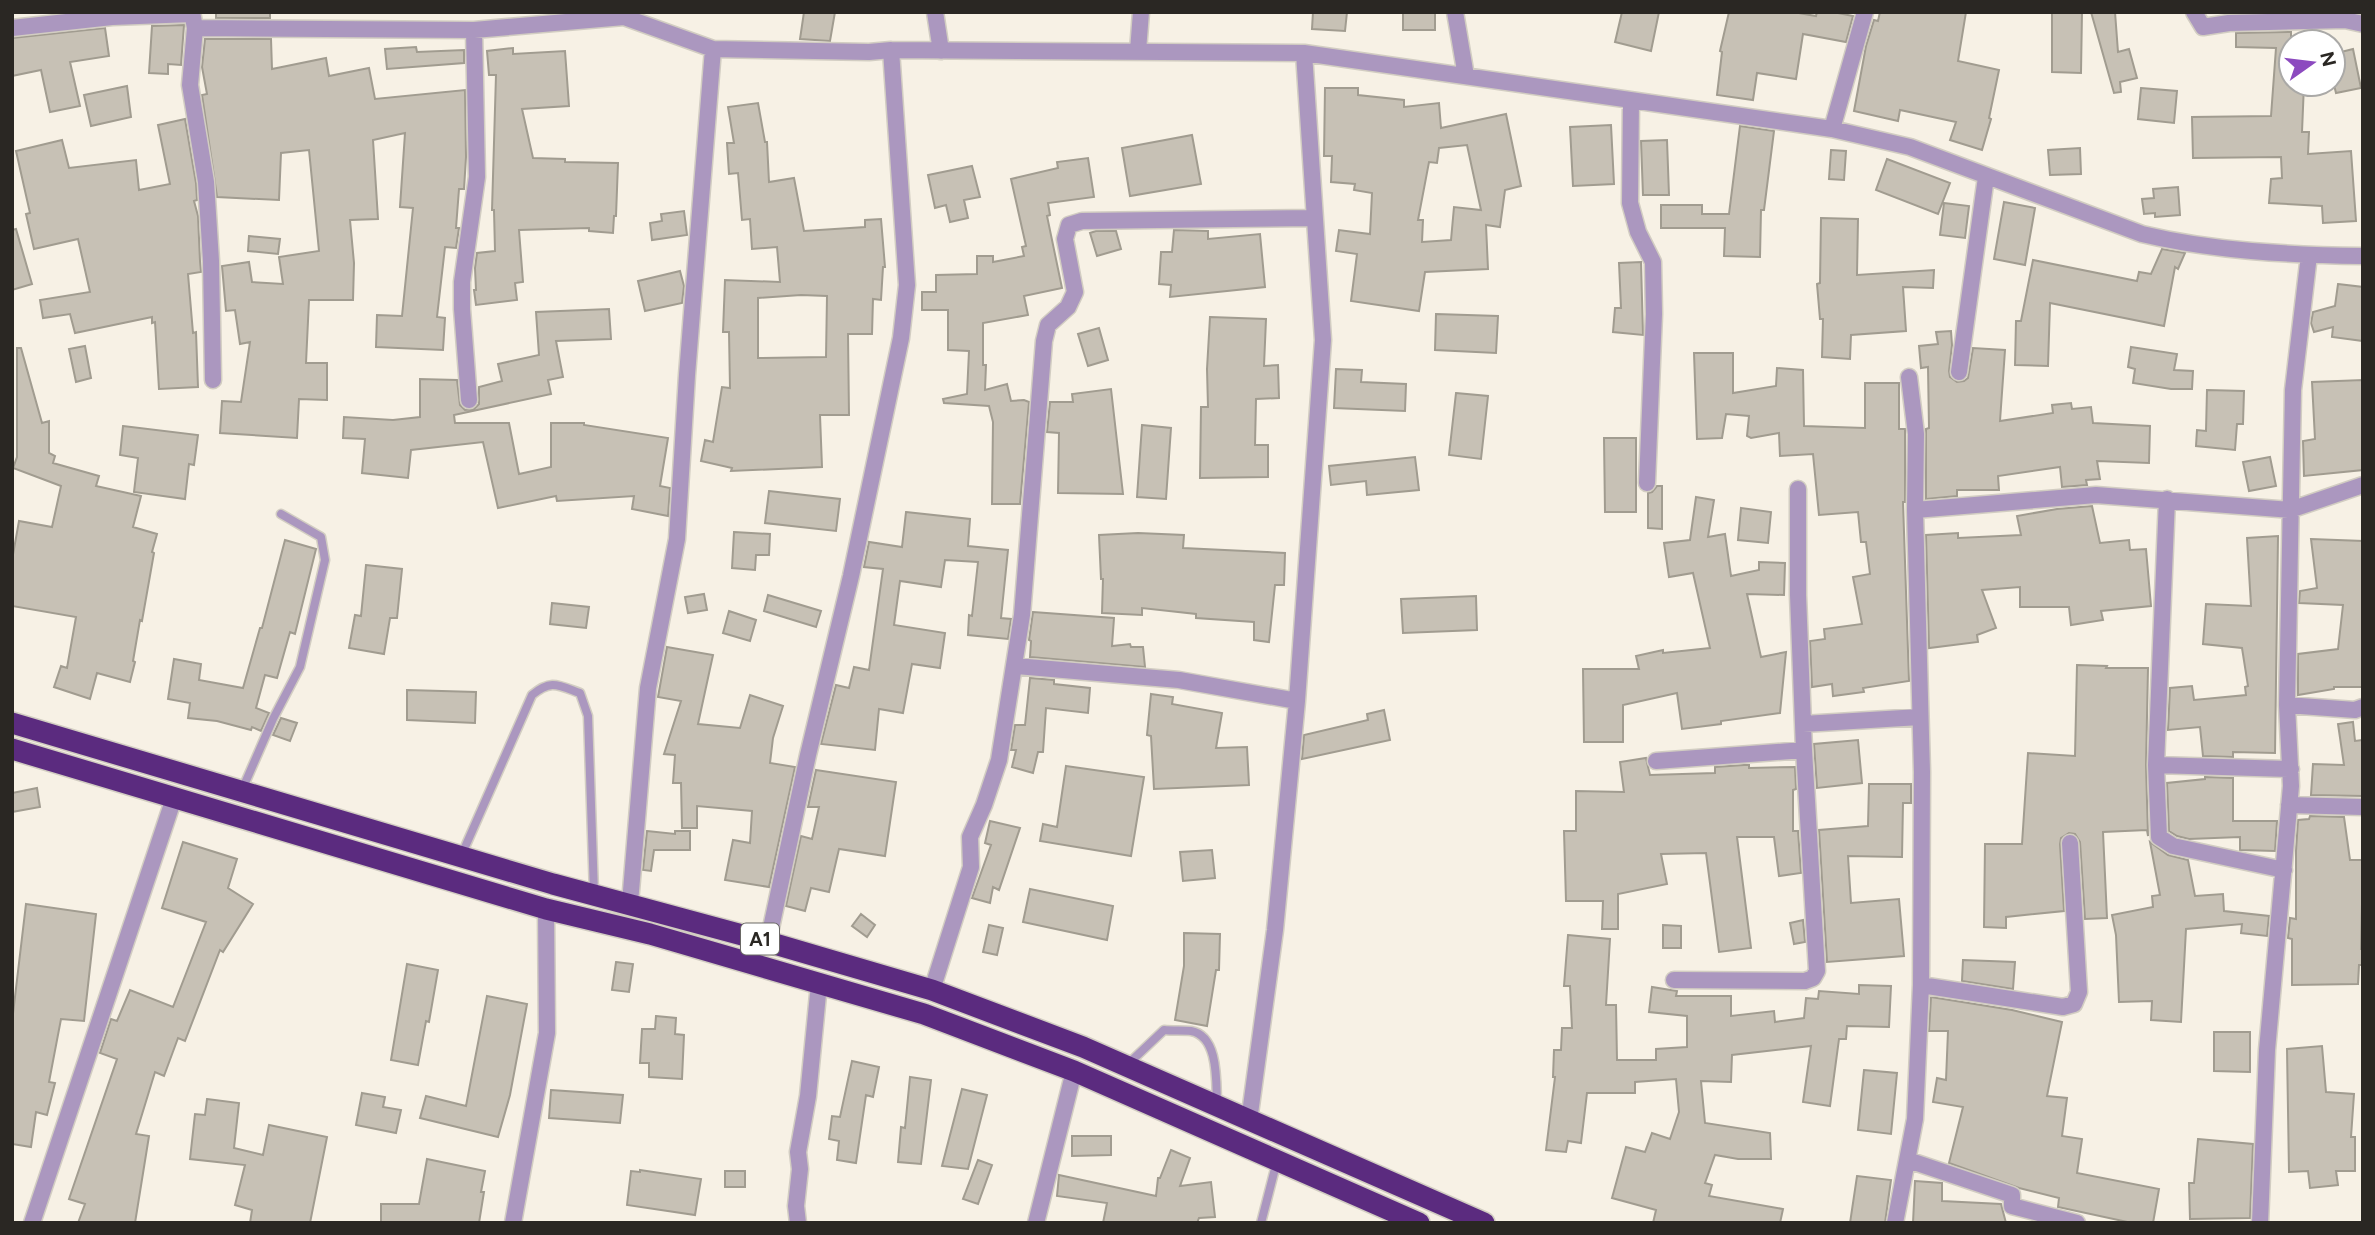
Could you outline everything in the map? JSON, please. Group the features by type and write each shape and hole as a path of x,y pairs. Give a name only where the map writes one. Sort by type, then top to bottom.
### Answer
{"highway":[{"name":"A1","path":"12,723 460,857 932,990 1083,1047 1484,1223"},
{"name":"A1","path":"12,749 546,909 650,934 925,1014 1074,1071 1419,1223"}],"street":[{"path":"935,12 941,51"},
{"path":"1138,51 1141,12"},
{"path":"1455,12 1466,76"},
{"path":"1832,129 1865,12"},
{"path":"2194,12 2203,27 2230,23 2345,20 2363,24"},
{"path":"12,28 112,17 474,30 625,15 713,49 1304,53 1832,129 1910,147 2151,236 2202,246 2309,255 2363,256"},
{"path":"193,18 190,85 206,182 211,261 213,380"},
{"path":"469,400 462,282 477,177 474,30"},
{"path":"630,903 648,688 677,538 713,49"},
{"path":"768,942 808,755 851,576 901,338 907,274 891,50"},
{"path":"1250,1121 1275,930 1297,701 1322,340 1304,53"},
{"path":"1631,100 1630,203 1638,232 1653,262 1654,314 1647,483"},
{"path":"1959,372 1986,177"},
{"path":"932,990 971,867 970,837 999,760 1022,615 1044,341 1048,325 1068,307 1075,292 1065,239 1069,225 1082,221 1314,218"},
{"path":"2260,1223 2267,1050 2291,769 2287,705 2293,390 2309,255"},
{"path":"1895,1223 1915,1119 1921,985 1916,434 1909,377"},
{"path":"1915,510 2096,495 2290,510 2363,485"},
{"path":"1674,980 1805,981 1813,978 1818,971 1804,750 1798,582 1798,489"},
{"path":"2167,499 2156,765 2159,837 2173,846 2284,870"},
{"path":"1014,666 1179,680 1297,701"},
{"path":"2287,705 2355,710 2363,707"},
{"path":"1803,724 1920,717"},
{"path":"1656,761 1804,750"},
{"path":"2156,765 2291,769"},
{"path":"32,1223 174,798"},
{"path":"2289,805 2363,807"},
{"path":"1921,985 2063,1007 2074,1004 2079,992 2070,843"},
{"path":"513,1223 547,1033 546,909"},
{"path":"798,1223 798,1152 808,1096 820,984"},
{"path":"1036,1223 1074,1071"},
{"path":"1908,1160 2012,1195 2012,1206 2077,1223"}],"lane":[{"path":"242,791 273,719 300,667 325,560 321,537 281,514"},
{"path":"460,857 532,695 542,686 555,683 579,694 588,716 594,894"},
{"path":"1126,1066 1164,1030 1194,1031 1214,1053 1217,1106"},
{"path":"1261,1223 1278,1160"}],"building":[{"path":"216,12 270,12 270,18 216,18"},
{"path":"804,12 835,12 830,41 800,39"},
{"path":"1313,12 1347,12 1345,31 1312,29"},
{"path":"1403,12 1435,12 1435,30 1403,30"},
{"path":"1622,12 1659,12 1651,51 1615,42"},
{"path":"1729,12 1793,12 1816,16 1817,12 1833,12 1853,16 1846,42 1803,34 1796,79 1757,73 1753,100 1717,95 1720,51"},
{"path":"1880,12 1966,12 1958,61 1999,70 1989,118 1991,119 1982,150 1950,140 1956,122 1900,110 1898,121 1854,111 1866,46 1874,20 1878,21"},
{"path":"2052,12 2082,12 2081,73 2052,72"},
{"path":"2091,12 2115,12 2118,52 2129,49 2137,78 2120,82 2121,92 2114,93"},
{"path":"184,25 181,65 168,64 168,74 149,73 152,26"},
{"path":"105,28 109,56 70,62 80,106 50,112 41,70 12,76 12,38"},
{"path":"2277,32 2277,98 2303,98 2302,132 2309,132 2308,154 2351,151 2356,221 2323,223 2322,206 2269,203 2271,179 2282,178 2281,157 2193,158 2192,117 2271,116 2276,48 2236,47 2236,33"},
{"path":"205,39 271,39 272,69 326,58 329,76 369,68 375,99 465,90 464,189 459,189 456,248 445,247 437,317 445,318 443,350 376,347 377,315 402,316 413,208 400,207 405,133 373,140 378,219 350,220 354,263 353,300 309,300 306,363 327,363 327,400 299,399 297,438 220,433 222,401 241,402 250,342 240,344 235,310 226,311 222,266 249,262 252,282 283,284 279,257 319,251 309,150 281,153 279,200 217,197 202,95 207,94 202,67"},
{"path":"416,47 417,52 464,50 464,63 387,69 385,49"},
{"path":"513,48 513,54 565,51 569,106 522,109 533,158 565,159 565,162 618,163 616,216 613,233 589,231 589,228 519,230 523,282 515,283 517,300 476,305 474,290 477,253 495,251 492,210 496,75 489,75 487,51"},
{"path":"2353,49 2361,88 2347,91 2347,50"},
{"path":"127,86 131,117 91,126 84,95"},
{"path":"1325,88 1358,88 1358,95 1404,100 1404,107 1439,103 1441,128 1506,114 1521,186 1505,190 1500,227 1486,225 1488,269 1425,272 1419,311 1351,301 1357,254 1336,251 1339,230 1370,234 1372,193 1354,190 1355,184 1331,182 1332,156 1324,156","holes":["1467,145 1481,210 1454,207 1451,240 1422,242 1423,220 1418,220 1429,162 1437,163 1439,148"]},
{"path":"2141,88 2177,91 2174,123 2138,119"},
{"path":"758,103 767,142 769,182 794,178 804,231 865,227 865,220 881,219 885,267 881,300 873,299 872,334 848,334 849,415 820,415 822,467 731,471 732,468 701,461 705,440 713,442 722,387 730,388 729,332 723,332 725,280 780,282 777,247 752,249 750,219 742,220 738,173 729,174 727,143 734,143 728,107","holes":["827,296 826,357 758,358 758,298"]},
{"path":"185,119 196,183 197,200 194,201 198,216 201,272 188,274 193,333 196,332 198,387 159,389 155,322 152,323 152,317 75,333 70,314 43,318 40,300 90,292 78,239 34,249 26,214 30,213 16,151 62,140 69,168 136,160 139,190 170,184 158,125"},
{"path":"1611,125 1614,184 1573,186 1570,127"},
{"path":"1740,126 1774,131 1764,210 1761,210 1760,257 1724,256 1725,228 1661,228 1661,205 1702,205 1702,214 1729,214"},
{"path":"1192,135 1201,184 1130,196 1122,148"},
{"path":"1667,140 1669,195 1643,195 1641,141"},
{"path":"2080,148 2081,174 2050,175 2048,150"},
{"path":"1831,150 1846,151 1844,180 1829,179"},
{"path":"1088,158 1094,197 1048,203 1050,215 1047,216 1062,288 1024,296 1028,315 983,323 985,390 1007,384 1011,401 1029,402 1020,504 992,504 993,422 989,406 944,403 943,399 967,394 969,351 948,350 948,310 922,310 922,292 936,292 936,275 977,274 977,256 993,256 993,262 1024,256 1022,247 1026,246 1011,179 1058,168 1057,162"},
{"path":"1887,159 1950,183 1938,214 1876,190"},
{"path":"972,166 980,197 964,200 968,218 950,222 946,205 935,208 928,175"},
{"path":"2178,187 2180,215 2155,217 2155,213 2144,214 2142,199 2154,198 2153,189"},
{"path":"2004,202 2035,208 2025,265 1994,259"},
{"path":"1944,203 1969,206 1965,238 1940,235"},
{"path":"684,211 687,235 652,240 650,223 662,221 661,214"},
{"path":"1821,218 1858,219 1857,275 1934,270 1933,288 1903,287 1906,331 1851,335 1850,359 1822,357 1823,319 1820,319 1817,284 1820,283"},
{"path":"16,229 32,284 12,290 12,230"},
{"path":"1174,230 1208,231 1208,239 1260,234 1265,287 1170,297 1171,285 1159,284 1161,252 1172,252"},
{"path":"1116,231 1121,249 1097,256 1090,233"},
{"path":"249,236 280,239 278,254 248,251"},
{"path":"2162,249 2185,253 2178,269 2175,267 2164,326 2050,303 2048,366 2015,365 2016,321 2021,321 2033,260 2137,281 2139,272 2151,274"},
{"path":"1641,262 1643,335 1613,332 1615,308 1621,308 1619,263"},
{"path":"680,271 684,286 682,303 645,311 638,281"},
{"path":"2338,284 2363,287 2363,341 2332,337 2333,327 2314,332 2311,323 2313,312 2335,306"},
{"path":"609,309 611,339 556,341 563,377 548,380 551,394 454,415 455,423 509,423 519,474 551,467 551,423 584,423 668,438 660,486 670,488 668,516 632,509 634,496 557,501 556,496 498,508 483,442 411,450 408,478 362,473 365,439 343,438 344,417 393,420 420,417 420,379 457,380 460,405 465,410 474,409 479,404 479,387 502,381 498,364 539,355 536,312"},
{"path":"1436,314 1498,316 1496,353 1435,350"},
{"path":"1210,317 1266,319 1264,366 1278,365 1279,398 1256,399 1255,445 1268,445 1268,477 1200,478 1201,407 1208,407"},
{"path":"1099,328 1108,360 1088,366 1078,334"},
{"path":"1951,331 1949,371 1950,377 1957,382 1968,378 1973,348 2005,350 2000,421 2053,413 2052,405 2071,403 2072,409 2091,407 2093,423 2150,426 2149,463 2097,461 2100,479 2086,480 2087,485 2062,487 2060,467 1998,476 1999,490 1957,490 1957,496 1926,499 1928,367 1921,368 1919,346 1938,344 1936,332"},
{"path":"85,346 91,378 76,382 69,349"},
{"path":"2131,347 2177,354 2174,370 2193,371 2192,389 2171,389 2133,383 2135,369 2128,367"},
{"path":"17,348 21,348 42,423 49,421 49,453 55,456 53,463 99,476 96,486 141,496 133,527 157,534 130,682 97,673 90,699 54,687 61,666 67,668 76,617 12,606 12,560 19,521 52,527 61,486 13,468 17,457"},
{"path":"1694,353 1733,353 1733,393 1776,386 1777,368 1803,370 1804,426 1865,428 1865,383 1899,383 1899,429 1905,429 1903,502 1909,681 1833,696 1832,684 1812,687 1810,641 1825,639 1824,629 1862,624 1853,577 1870,574 1866,542 1861,542 1858,512 1819,515 1813,454 1780,456 1779,433 1751,438 1747,436 1749,416 1726,414 1722,438 1697,439"},
{"path":"1336,369 1362,370 1361,382 1406,384 1405,411 1334,408"},
{"path":"2363,380 2363,470 2304,476 2303,441 2315,439 2312,382"},
{"path":"1111,389 1123,494 1058,493 1059,433 1047,432 1050,402 1073,402 1072,394"},
{"path":"2207,390 2244,391 2243,424 2237,424 2235,450 2196,446 2197,430 2206,431"},
{"path":"1456,393 1488,396 1481,459 1449,455"},
{"path":"1142,425 1171,428 1166,499 1137,497"},
{"path":"123,426 198,435 194,465 189,464 185,499 134,492 138,458 120,455"},
{"path":"1604,438 1636,438 1636,512 1605,512"},
{"path":"1415,457 1419,490 1367,495 1366,481 1331,485 1329,466"},
{"path":"2270,457 2276,486 2249,491 2243,462"},
{"path":"1657,486 1662,486 1662,529 1648,528 1648,493"},
{"path":"769,491 840,499 836,531 765,523"},
{"path":"1696,497 1714,500 1708,537 1725,534 1731,576 1759,570 1759,562 1785,563 1784,595 1747,594 1761,657 1786,652 1780,713 1682,729 1677,693 1623,705 1623,742 1584,742 1583,669 1639,669 1636,656 1663,650 1663,653 1710,648 1693,573 1669,577 1664,543 1690,540"},
{"path":"2092,506 2100,543 2129,540 2130,550 2146,549 2151,606 2101,611 2103,620 2071,625 2069,607 2020,607 2020,587 1982,590 1996,628 1977,635 1978,642 1929,648 1926,535 1958,533 1958,538 2021,535 2017,516"},
{"path":"1741,508 1771,512 1768,543 1738,540"},
{"path":"906,512 970,519 968,546 1008,550 1001,618 1011,619 1008,639 968,635 978,562 945,560 941,587 900,581 894,625 945,633 940,668 912,664 903,713 879,709 875,750 821,744 836,685 849,688 854,667 869,670 883,569 864,567 869,542 902,547"},
{"path":"734,532 770,534 769,555 756,555 755,570 732,568"},
{"path":"1099,535 1184,535 1183,548 1285,553 1284,585 1275,585 1269,642 1254,640 1254,622 1196,618 1196,614 1142,608 1142,615 1102,613 1103,579"},
{"path":"2278,536 2275,753 2233,752 2233,757 2203,756 2200,727 2168,730 2170,688 2192,686 2194,700 2246,695 2245,687 2248,686 2242,648 2203,644 2206,604 2251,606 2247,538"},
{"path":"2311,539 2363,541 2363,687 2334,687 2298,695 2298,654 2338,649 2343,605 2299,603 2300,591 2317,588"},
{"path":"285,540 316,549 295,634 290,632 277,678 265,675 256,708 269,713 261,731 252,727 251,730 217,721 188,718 190,703 168,699 174,659 201,664 199,680 243,688"},
{"path":"366,565 402,569 397,618 390,618 384,654 349,648 355,615 361,616"},
{"path":"704,594 707,610 688,613 685,597"},
{"path":"768,595 821,611 816,627 764,611"},
{"path":"1476,596 1477,630 1403,633 1401,599"},
{"path":"552,603 589,607 586,628 550,624"},
{"path":"729,611 756,620 750,641 723,633"},
{"path":"1033,612 1114,618 1112,646 1130,644 1131,647 1143,647 1145,667 1030,657 1029,640"},
{"path":"667,647 713,655 698,724 740,728 750,695 783,706 773,738 770,763 795,767 769,887 725,880 733,840 750,843 752,811 697,806 697,828 682,828 681,783 673,783 675,755 664,754 681,701 658,697"},
{"path":"2077,665 2148,668 2148,836 2147,830 2103,832 2107,918 2085,919 2080,842 2075,834 2069,833 2061,838 2060,844 2064,911 2006,917 2006,928 1984,927 1985,844 2022,844 2028,753 2075,756"},
{"path":"1030,678 1090,688 1088,713 1046,708 1043,752 1038,752 1033,773 1012,767 1016,750 1011,750 1015,725 1025,725"},
{"path":"407,690 476,692 475,723 407,720"},
{"path":"1151,694 1173,697 1172,704 1222,713 1216,748 1247,747 1249,785 1154,789 1151,736 1147,735"},
{"path":"1384,710 1390,740 1302,759 1304,735 1368,720 1367,714"},
{"path":"281,718 297,723 290,741 273,735"},
{"path":"2353,722 2355,741 2363,740 2363,796 2311,795 2313,764 2344,765 2338,724"},
{"path":"1858,740 1862,783 1817,788 1814,744"},
{"path":"1646,758 1650,775 1715,773 1715,767 1744,765 1749,765 1749,768 1795,767 1793,831 1798,831 1801,873 1779,876 1774,837 1737,837 1751,948 1719,952 1706,853 1661,854 1667,884 1618,894 1618,929 1602,929 1603,901 1566,901 1564,831 1576,831 1576,791 1624,792 1620,762"},
{"path":"1066,766 1144,777 1131,856 1040,841 1043,824 1057,827"},
{"path":"816,770 896,782 885,856 839,849 829,892 811,888 805,911 786,906 801,836 812,839 819,807 808,807"},
{"path":"2205,777 2233,778 2233,821 2277,821 2275,851 2240,850 2240,837 2189,839 2169,831 2167,783"},
{"path":"1869,784 1911,784 1911,803 1903,803 1902,857 1848,856 1851,903 1899,899 1904,956 1827,962 1819,830 1868,826"},
{"path":"37,788 40,807 12,812 12,793"},
{"path":"2310,816 2344,817 2350,860 2363,860 2363,965 2359,965 2358,984 2292,985 2292,939 2288,938 2290,918 2296,919 2298,820 2309,819"},
{"path":"990,821 1020,828 999,890 993,887 990,903 972,898 991,845 985,843"},
{"path":"647,831 675,834 675,831 690,831 690,850 654,850 651,871 643,870"},
{"path":"183,842 237,859 228,888 253,904 223,952 220,950 185,1041 178,1038 164,1076 155,1072 136,1134 149,1136 135,1223 78,1223 85,1204 69,1199 117,1059 100,1053 111,1019 117,1021 130,990 173,1007 206,922 162,908"},
{"path":"2150,842 2168,855 2188,860 2195,896 2223,894 2224,911 2269,916 2267,936 2241,933 2242,924 2186,929 2181,1022 2151,1020 2152,1001 2119,1002 2116,935 2112,915 2153,907 2152,896 2160,895"},
{"path":"1212,850 1215,878 1183,881 1180,852"},
{"path":"1030,889 1113,906 1107,940 1023,922"},
{"path":"26,904 96,914 84,1021 61,1019 49,1082 55,1083 47,1115 36,1112 31,1147 12,1144 12,1022"},
{"path":"861,914 875,925 867,937 852,926"},
{"path":"1803,920 1805,942 1794,944 1790,923"},
{"path":"989,925 1003,928 997,955 983,952"},
{"path":"1663,925 1681,926 1681,948 1663,948"},
{"path":"1184,933 1220,934 1219,970 1216,970 1207,1026 1175,1020 1184,966"},
{"path":"1568,935 1610,939 1606,1005 1616,1005 1617,1060 1656,1060 1656,1049 1687,1047 1687,1016 1649,1012 1652,987 1677,991 1676,996 1731,996 1731,1016 1774,1011 1775,1022 1804,1018 1806,998 1818,999 1819,991 1859,994 1859,985 1891,986 1889,1027 1847,1026 1846,1039 1839,1039 1830,1106 1803,1102 1811,1046 1732,1055 1731,1082 1701,1081 1705,1123 1770,1133 1771,1159 1738,1159 1715,1155 1705,1183 1712,1185 1709,1196 1783,1209 1780,1223 1653,1223 1656,1210 1612,1198 1626,1147 1645,1152 1652,1133 1670,1139 1679,1112 1676,1079 1635,1082 1635,1093 1587,1093 1581,1143 1568,1141 1566,1152 1546,1150 1555,1077 1554,1050 1561,1050 1562,1028 1572,1028 1570,986 1564,986"},
{"path":"1963,960 2015,962 2013,989 1962,981"},
{"path":"616,962 633,964 629,992 612,990"},
{"path":"407,964 438,970 418,1065 391,1060"},
{"path":"487,996 527,1004 510,1095 498,1137 420,1118 426,1096 466,1106"},
{"path":"1931,997 2012,1010 2062,1022 2047,1096 2067,1098 2062,1136 2082,1139 2077,1173 2159,1189 2153,1223 2132,1223 2058,1207 2059,1198 2019,1188 1949,1163 1963,1107 1933,1102 1937,1078 1946,1080 1948,1031 1929,1031"},
{"path":"656,1016 676,1018 675,1034 684,1035 682,1079 649,1077 649,1063 640,1063 642,1029 655,1029"},
{"path":"2214,1032 2250,1032 2250,1072 2214,1071"},
{"path":"2322,1046 2326,1092 2354,1094 2351,1137 2355,1137 2355,1171 2336,1171 2338,1185 2310,1188 2308,1171 2289,1172 2287,1049"},
{"path":"852,1061 879,1067 873,1097 866,1095 856,1163 837,1160 839,1141 829,1139 832,1116 840,1117"},
{"path":"1864,1070 1897,1073 1891,1134 1858,1130"},
{"path":"910,1077 931,1080 921,1164 898,1162 901,1127 905,1128"},
{"path":"962,1089 987,1095 968,1169 942,1166"},
{"path":"551,1090 623,1095 620,1123 549,1118"},
{"path":"362,1093 385,1097 383,1107 401,1110 396,1133 356,1125"},
{"path":"207,1099 239,1103 234,1148 263,1155 269,1125 327,1137 310,1223 250,1223 252,1210 235,1205 245,1165 190,1159 195,1114 205,1115"},
{"path":"1072,1136 1111,1136 1111,1155 1072,1156"},
{"path":"2198,1139 2253,1144 2250,1218 2190,1219 2189,1183 2194,1183"},
{"path":"1171,1150 1190,1158 1180,1186 1211,1182 1215,1217 1199,1218 1197,1223 1103,1223 1107,1203 1057,1196 1059,1175 1156,1196 1158,1178"},
{"path":"427,1159 485,1171 479,1223 381,1223 381,1204 419,1204"},
{"path":"978,1160 992,1165 978,1204 963,1199"},
{"path":"631,1171 701,1179 695,1215 627,1205"},
{"path":"725,1171 745,1171 745,1187 725,1187"},
{"path":"1857,1176 1891,1180 1885,1223 1850,1223"},
{"path":"1915,1181 1942,1183 1942,1201 2001,1204 2006,1223 1913,1223"}]}
